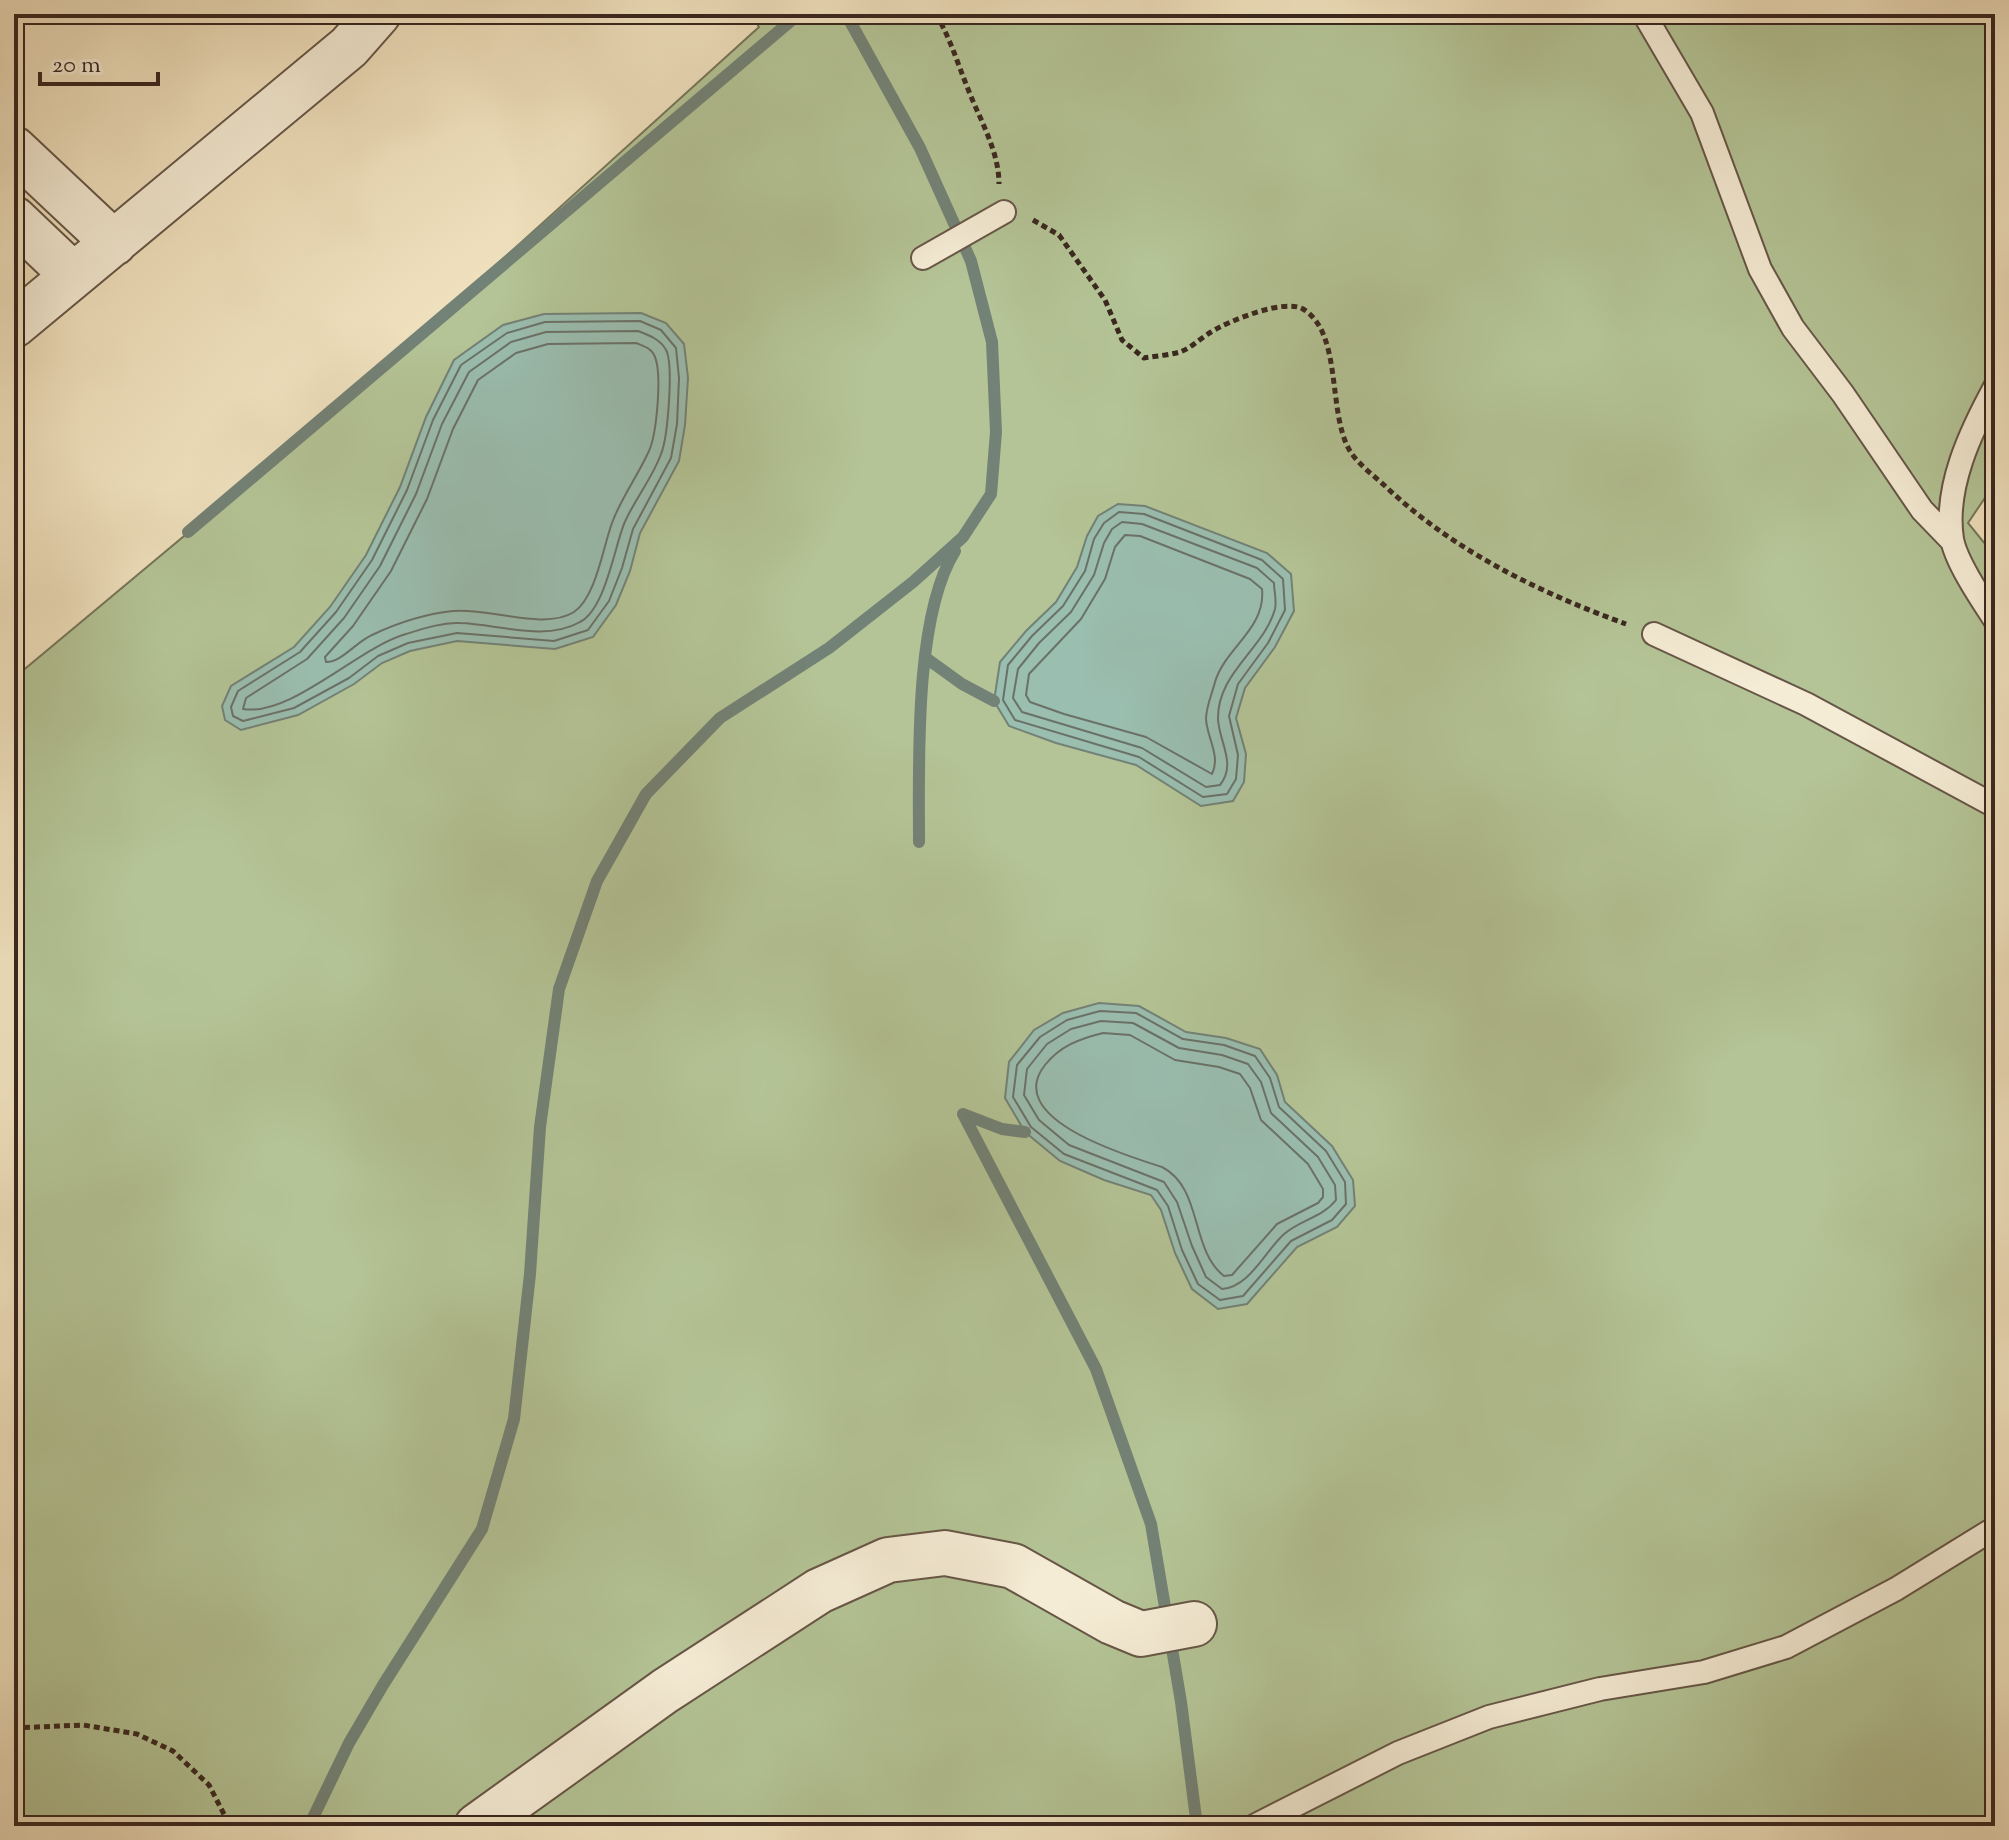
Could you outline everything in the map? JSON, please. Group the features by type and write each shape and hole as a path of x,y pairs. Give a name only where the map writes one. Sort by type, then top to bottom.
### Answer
{"street":[{"path":"14,325 349,47 378,14"},
{"path":"14,149 114,243"},
{"path":"14,219 73,275"},
{"path":"477,1826 665,1691 819,1591 888,1560 945,1553 1013,1566 1112,1622 1141,1634 1194,1624"}],"lane":[{"path":"1644,14 1702,113 1760,269 1793,328 1843,394 1922,510 1952,541 1976,591 1995,620"},
{"path":"930,254 1004,212"},
{"path":"1952,541 1951,504 1962,459 1995,387"},
{"path":"1654,634 1806,704 1995,806"},
{"path":"1254,1826 1398,1753 1489,1717 1600,1689 1704,1672 1786,1647 1896,1589 1995,1528"}],"path":[{"path":"936,14 953,44 999,168 998,204 983,224"},
{"path":"1004,212 1017,209 1059,235 1105,300 1122,340 1144,358 1182,351 1214,330 1282,306 1303,309 1322,329 1336,404 1350,450 1406,506 1456,544 1519,577 1584,608 1654,634"},
{"path":"14,1728 83,1725 137,1734 173,1751 209,1785 230,1826"}],"shaded area":[{"path":"751,14 1995,14 1995,483 1968,523 1995,556 1995,1826 14,1826 14,678 347,400 759,27"}],"water":[{"path":"641,313 666,323 684,344 688,378 685,425 679,461 640,533 630,571 616,605 593,637 555,649 457,641 410,651 382,663 354,684 298,715 241,730 225,720 222,706 231,686 294,647 330,607 366,555 400,487 426,417 454,360 503,325 544,314"},
{"path":"1118,504 1145,506 1267,553 1291,574 1294,611 1275,647 1245,688 1236,718 1246,754 1244,782 1233,801 1201,806 1136,765 1056,743 1009,726 994,701 1000,662 1056,602 1077,567 1087,536 1098,516"},
{"path":"1099,1003 1139,1006 1186,1032 1226,1038 1260,1049 1277,1075 1285,1102 1332,1146 1353,1180 1355,1206 1337,1227 1297,1247 1247,1304 1218,1309 1192,1289 1175,1253 1161,1210 1151,1195 1060,1161 1025,1132 1005,1098 1009,1062 1034,1030 1063,1013"}],"waterway":[{"path":"188,532 799,14"},
{"path":"309,1826 349,1743 482,1529 514,1419 530,1274 540,1127 559,989 597,881 646,794 720,718 829,648 913,582 963,537 991,494 996,432 992,342 971,261 920,148 846,14"},
{"path":"919,842 920,733 926,651 932,613 942,579 955,551"},
{"path":"926,658 962,684 994,701"},
{"path":"963,1114 1096,1369 1151,1524 1181,1702 1197,1826"},
{"path":"963,1114 1002,1129 1025,1132"}]}
